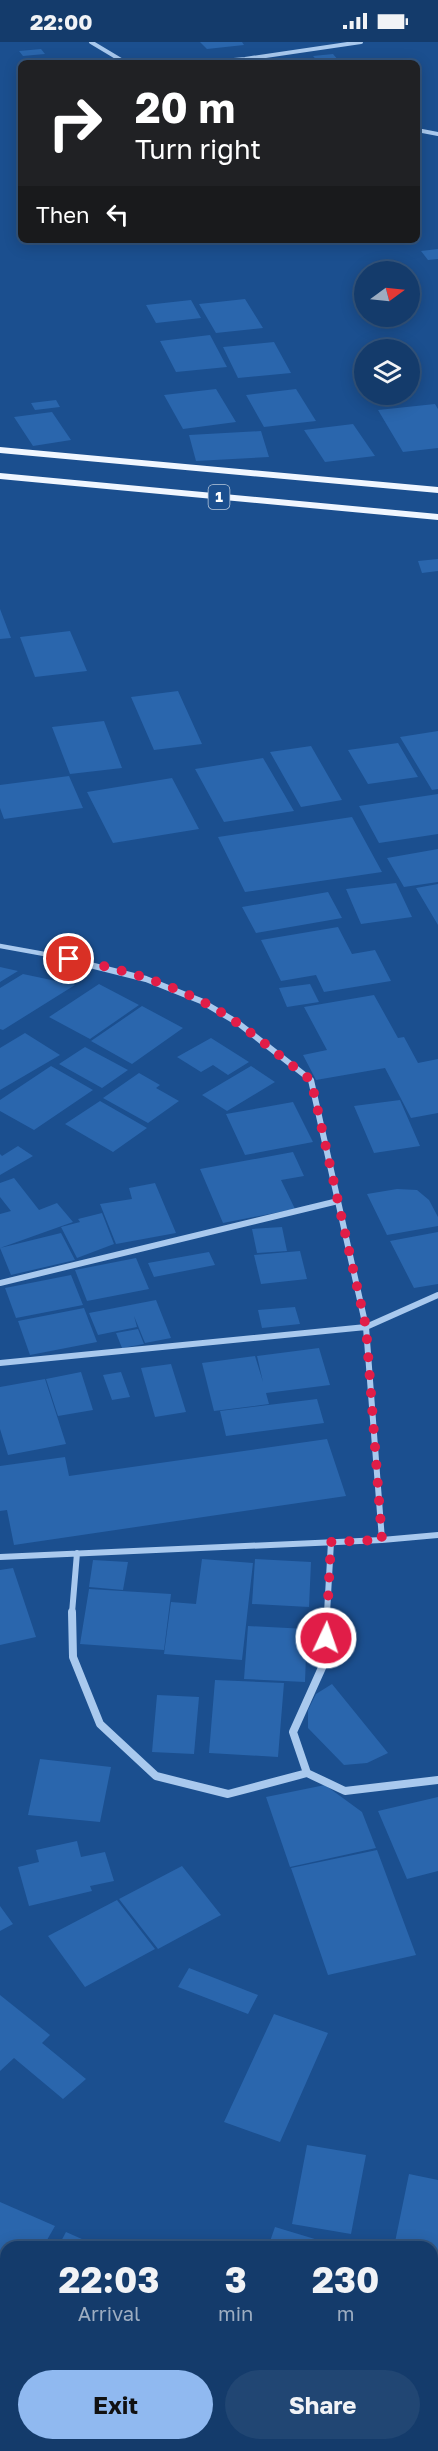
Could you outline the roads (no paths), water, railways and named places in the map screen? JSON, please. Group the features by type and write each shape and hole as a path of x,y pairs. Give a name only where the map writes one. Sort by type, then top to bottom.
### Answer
{"main road":[{"name":"1","path":"0,450 68,470 438,517"},
{"name":"1","path":"0,476 68,470 438,490"}],"street":[{"path":"91,42 121,60"},
{"path":"234,60 361,42"},
{"path":"420,131 438,134"},
{"path":"0,946 92,963 165,985 236,1023 311,1080 366,1327 382,1540"},
{"path":"0,1283 338,1201"},
{"path":"0,1363 366,1327 438,1295"},
{"path":"0,1557 382,1540 438,1535"},
{"path":"307,1773 293,1732 324,1661 331,1542"},
{"path":"76,1553 72,1596 73,1657 100,1724 156,1776 228,1794 307,1773 345,1791 438,1780"}]}
